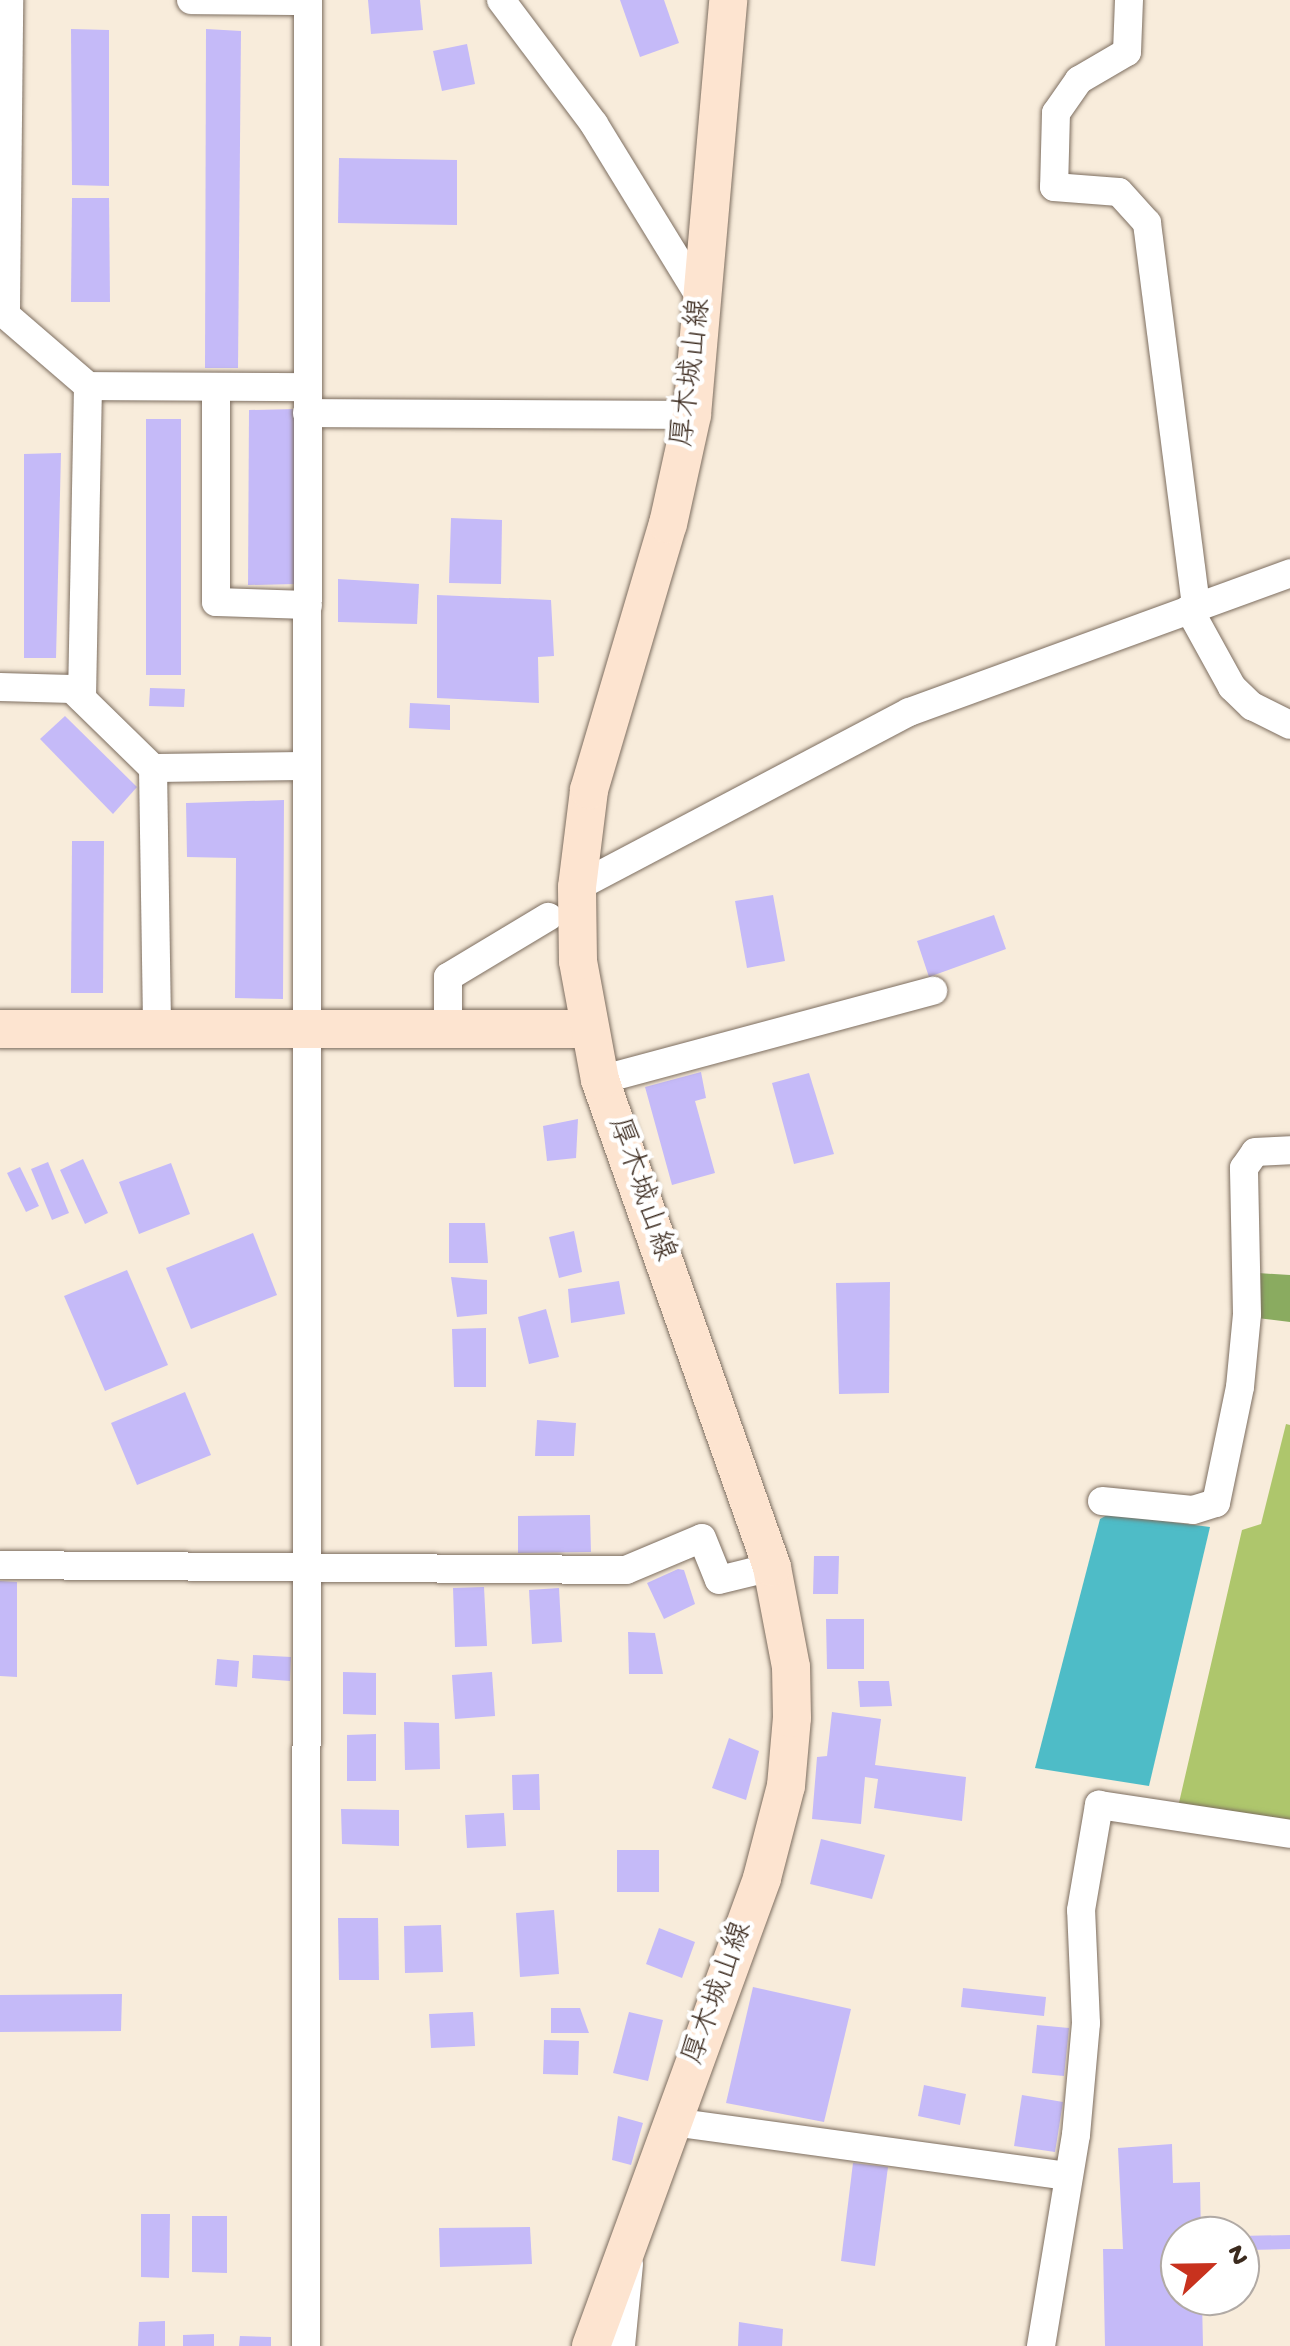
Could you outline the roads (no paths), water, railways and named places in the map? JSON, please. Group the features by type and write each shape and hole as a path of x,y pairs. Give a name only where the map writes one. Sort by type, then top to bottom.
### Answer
{"main road":[{"name":"厚木城山線","path":"591,2346 762,1878 786,1786 791,1666 772,1567 600,1080 587,1030 577,888 589,790 668,524 692,415 728,0"},
{"path":"0,1029 587,1030"}],"street":[{"path":"9,0 3,310 88,386 216,388 307,400 692,415"},
{"path":"191,0 308,0 304,1028 309,1568 306,2346"},
{"path":"501,0 594,124 704,305"},
{"path":"1128,0 1127,52 1079,80 1062,100 1054,188 1119,192 1147,223 1193,608 1232,687 1252,706 1290,724"},
{"path":"82,698 88,386"},
{"path":"216,388 216,602 308,605"},
{"path":"577,888 909,712 1290,573"},
{"path":"0,688 72,689 154,768 305,766"},
{"path":"154,768 157,1030"},
{"path":"448,1029 448,977 548,917"},
{"path":"600,1080 933,991"},
{"path":"1102,1501 1193,1510 1216,1503 1244,1351 1246,1162 1255,1152 1290,1150"},
{"path":"0,1565 631,1568 702,1538 719,1580 772,1567"},
{"path":"1041,2346 1086,2024 1081,1910 1098,1805 1290,1834"},
{"path":"673,2122 1067,2176"},
{"path":"621,2346 628,2248"}],"water":[{"path":"1109,1514 1210,1527 1149,1786 1035,1768 1100,1519"}]}
